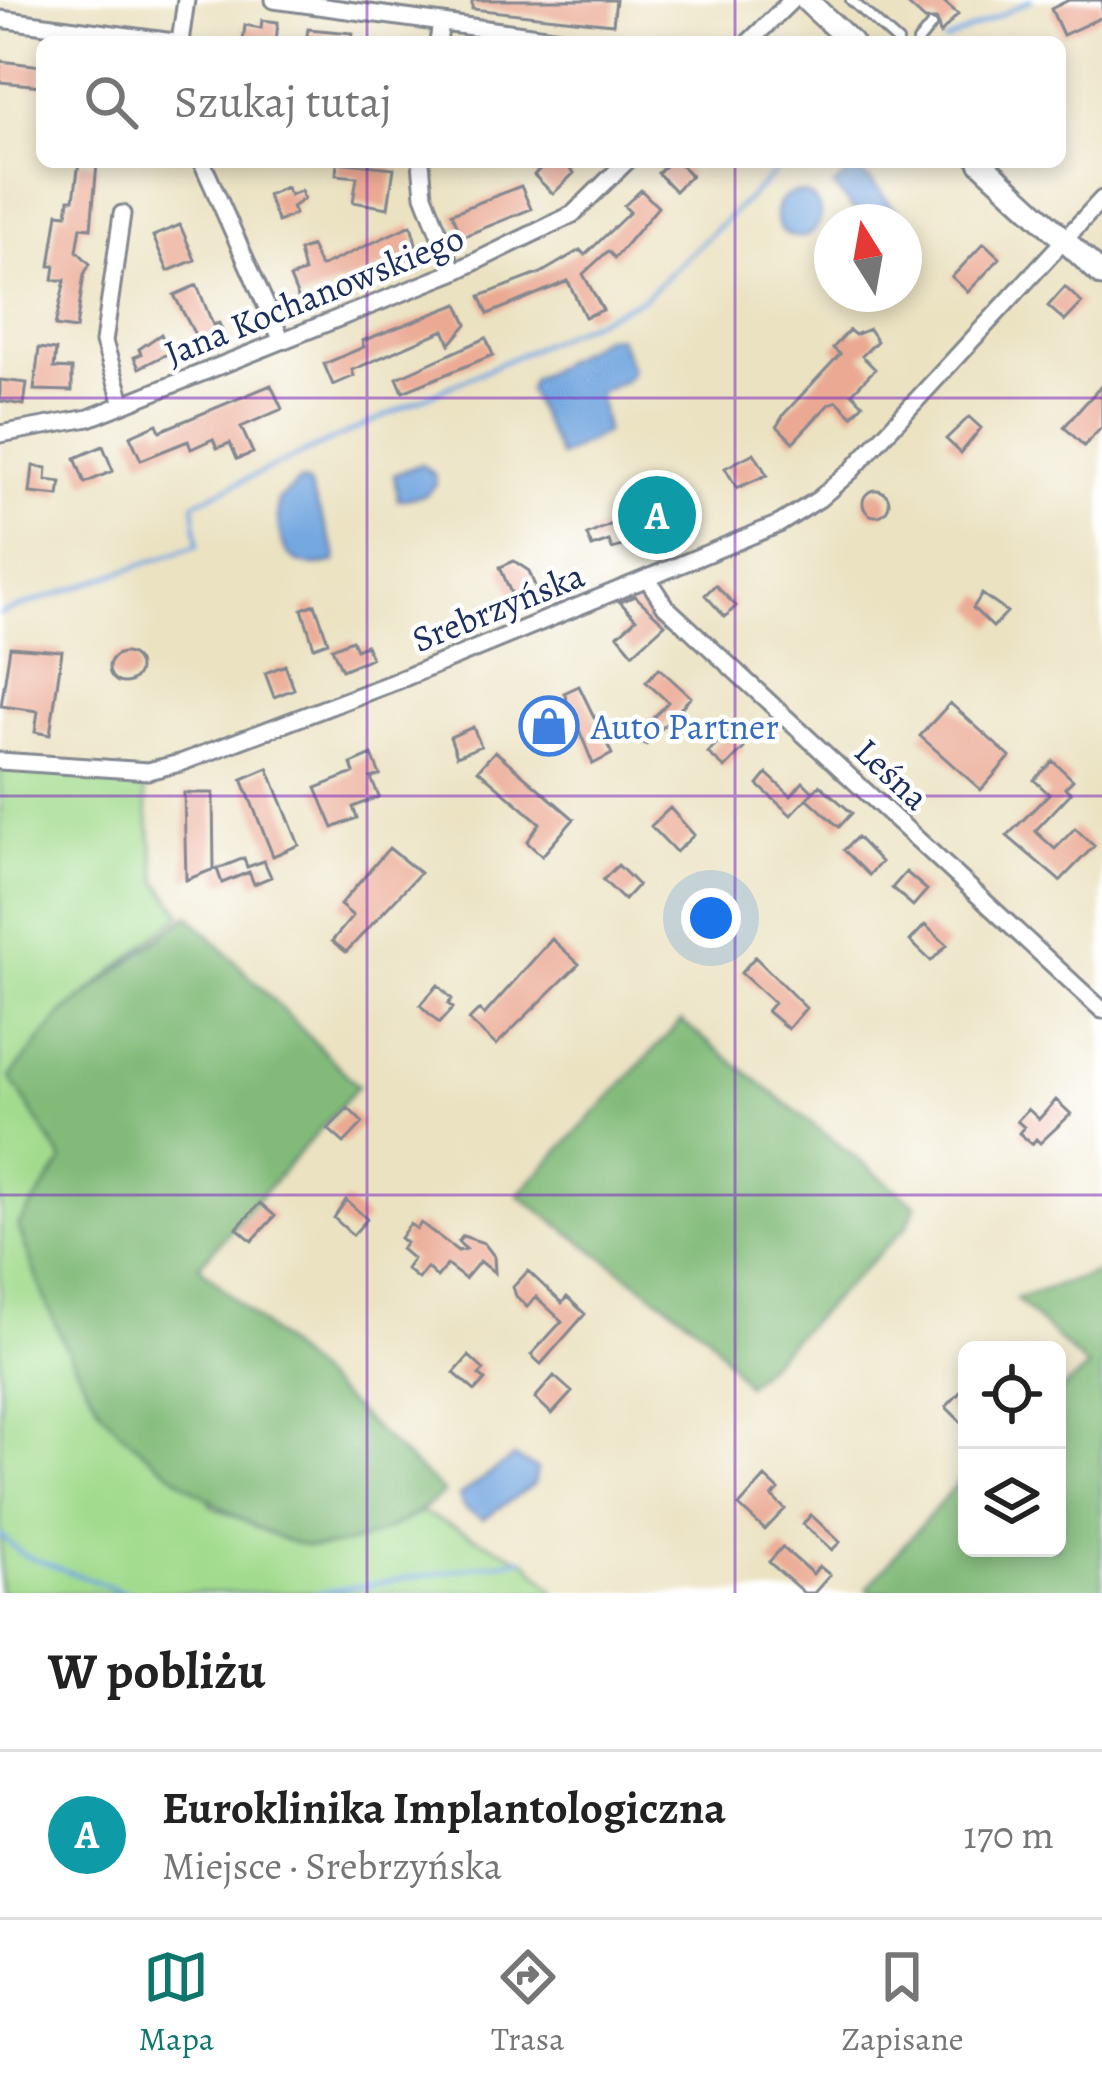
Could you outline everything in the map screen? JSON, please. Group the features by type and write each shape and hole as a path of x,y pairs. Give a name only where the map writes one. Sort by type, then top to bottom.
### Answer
{"street":[{"path":"178,36 186,0"},
{"path":"274,0 537,36"},
{"path":"757,36 806,1 844,36"},
{"path":"0,19 131,36"},
{"path":"439,36 441,23"},
{"path":"205,168 282,341"},
{"path":"422,168 424,195 454,272"},
{"name":"Jana Kochanowskiego","path":"0,434 66,425 454,272 572,214 620,168"},
{"path":"986,168 1102,275"},
{"name":"Srebrzyńska","path":"0,761 148,770 180,763 779,524 820,499 1102,199"},
{"path":"122,214 104,342 123,404"},
{"name":"Leśna","path":"647,578 665,606 1102,1010"}],"lane":[{"path":"851,0 891,36"},
{"path":"923,36 932,26"}],"green space":[{"path":"0,768 142,777 158,882 182,914 61,1015 64,1161 212,1507 317,1543 362,1539 421,1512 527,1562 556,1593 0,1593"},
{"path":"189,915 358,1086 199,1266 444,1493 401,1522 355,1541 321,1547 269,1533 202,1495 140,1449 87,1388 44,1297 18,1226 63,1161 10,1077 61,1015"},
{"path":"681,1021 916,1205 907,1226 746,1385 707,1333 518,1195"},
{"path":"1102,1271 1102,1593 869,1593 868,1587 958,1482 958,1557 1066,1557 1066,1386 1088,1368 1066,1347 1066,1341 1060,1341 1016,1299"}],"water":[{"path":"854,170 871,181 890,204 849,204 834,186"},
{"path":"798,193 813,200 813,230 798,237 783,230 776,215 783,200"},
{"path":"604,337 618,337 632,369 627,379 598,393 606,432 560,457 528,390 532,380"},
{"path":"421,464 434,474 436,484 425,495 398,500 394,475"},
{"path":"300,481 308,483 335,562 305,564 295,560 282,542 278,500"},
{"path":"514,1457 537,1469 534,1484 483,1519 464,1508 459,1496"}],"building":[{"path":"472,0 616,0 613,24 472,9"},
{"path":"903,0 942,0 958,14 940,34 937,20 925,20"},
{"path":"1069,0 1102,0 1102,17 1063,35 1051,9"},
{"path":"262,20 278,22 277,36 244,36 245,25 261,28"},
{"path":"308,29 353,33 353,36 307,36"},
{"path":"0,61 36,65 36,85 0,82"},
{"path":"78,168 97,168 91,228 81,227 77,251 90,264 84,274 76,329 55,326 65,280 53,280 55,266 50,266 58,213 67,214 69,199 74,199"},
{"path":"337,168 394,168 388,208 353,202 357,177 336,175"},
{"path":"541,168 569,168 574,173 553,194 534,175"},
{"path":"663,168 684,168 691,175 675,191 658,173"},
{"path":"521,186 531,209 462,237 452,213"},
{"path":"286,187 290,195 301,191 304,199 292,207 295,214 278,222 267,195"},
{"path":"641,190 658,207 615,258 608,251 583,274 603,310 585,317 568,281 488,314 480,296 541,273 580,250 585,255 630,212 624,206"},
{"path":"180,225 195,260 168,271 153,236"},
{"path":"411,225 419,254 299,300 290,278 304,272 299,251 311,246 320,267"},
{"path":"984,243 1000,258 968,292 952,277"},
{"path":"197,285 213,325 219,323 225,338 202,348 174,295"},
{"path":"1065,287 1082,303 1065,321 1048,306"},
{"path":"458,304 467,324 450,344 444,330 352,370 354,376 333,385 324,364 364,347 362,341"},
{"path":"869,329 877,341 862,356 875,369 852,393 863,404 852,416 837,401 829,404 793,442 777,426 784,414 840,354 833,348 849,330 855,335"},
{"path":"161,334 169,353 139,368 134,357 141,354 139,349"},
{"path":"486,338 493,355 403,392 397,378"},
{"path":"39,348 56,350 54,368 72,369 72,391 34,390"},
{"path":"0,380 27,383 24,405 0,401"},
{"path":"271,385 282,409 241,427 253,453 237,459 230,443 217,448 213,439 191,449 188,441 141,460 130,436 157,424 160,431"},
{"path":"1102,385 1102,427 1084,446 1064,427"},
{"path":"969,417 981,428 961,453 946,439"},
{"path":"103,446 113,471 85,483 75,458"},
{"path":"754,453 767,475 737,488 725,468"},
{"path":"33,466 47,468 46,480 61,482 59,496 30,493"},
{"path":"876,490 889,503 876,516 863,503"},
{"path":"659,493 674,531 612,549 609,541 592,547 587,535 644,510 640,500"},
{"path":"514,561 529,571 536,589 513,598 500,567"},
{"path":"715,585 736,606 725,617 705,595"},
{"path":"982,594 1007,612 993,627 973,608"},
{"path":"635,596 665,624 633,653 618,635 636,619 620,602"},
{"path":"315,604 328,642 314,647 302,609"},
{"path":"352,640 356,649 366,645 371,658 342,670 332,648"},
{"path":"10,647 62,651 50,735 35,732 38,711 1,706"},
{"path":"124,653 139,668 124,683 109,668"},
{"path":"285,665 294,689 274,697 265,673"},
{"path":"659,668 691,697 646,745 636,736 668,702 646,682"},
{"path":"579,686 612,754 593,764 564,693"},
{"path":"950,703 1010,757 981,790 920,736"},
{"path":"473,727 481,746 457,756 450,737"},
{"path":"727,732 744,748 725,768 708,753"},
{"path":"495,751 574,819 542,856 527,842 540,823 478,770"},
{"path":"372,755 380,775 371,778 379,797 353,807 357,818 333,828 316,788 354,773 351,764"},
{"path":"1053,761 1073,780 1065,788 1071,793 1035,831 1055,849 1075,828 1094,846 1060,881 1007,836 1049,794 1034,780"},
{"path":"268,768 299,845 273,856 242,779"},
{"path":"767,774 791,796 803,782 813,792 820,785 852,813 839,827 807,798 791,815 758,785"},
{"path":"184,793 213,793 214,869 186,880"},
{"path":"670,808 694,835 676,852 651,826"},
{"path":"857,837 881,862 869,875 844,850"},
{"path":"389,848 420,873 346,952 332,941 353,916 340,905"},
{"path":"244,858 247,867 264,861 271,877 254,884 249,872 222,883 217,869"},
{"path":"618,865 638,885 624,900 603,880"},
{"path":"906,872 927,890 913,906 892,888"},
{"path":"925,925 947,945 931,961 910,941"},
{"path":"552,939 579,964 496,1045 469,1020 479,1010 484,1015"},
{"path":"755,957 806,1008 788,1029 767,1011 774,1003 741,973"},
{"path":"438,985 452,999 448,1004 453,1008 439,1023 420,1005"},
{"path":"1056,1100 1071,1114 1040,1143 1036,1139 1032,1144 1019,1133 1024,1127 1017,1121 1028,1109 1039,1119"},
{"path":"348,1108 363,1123 344,1143 328,1129"},
{"path":"346,1200 367,1219 353,1235 334,1218"},
{"path":"260,1203 275,1216 252,1241 237,1228"},
{"path":"421,1223 458,1251 466,1249 458,1242 463,1236 484,1243 494,1256 495,1273 480,1261 465,1279 447,1265 437,1277 427,1268 418,1279 406,1269 413,1259 401,1249 406,1243 400,1238 410,1224 417,1229"},
{"path":"528,1271 562,1303 567,1297 585,1314 541,1364 531,1355 562,1321 536,1297 527,1307 516,1296 513,1287"},
{"path":"469,1356 484,1370 479,1375 485,1380 475,1391 454,1373"},
{"path":"554,1376 572,1392 552,1414 535,1398"},
{"path":"958,1394 958,1419 946,1407"},
{"path":"765,1477 779,1490 772,1497 785,1509 765,1530 739,1506"},
{"path":"811,1515 840,1542 832,1550 803,1524"},
{"path":"782,1547 813,1574 819,1566 830,1575 814,1593 804,1593 769,1562"}],"waterway":[{"path":"957,36 1031,0"},
{"path":"0,614 198,545 194,503 644,298 780,168"},
{"path":"0,1535 23,1555 127,1593"},
{"path":"318,1593 523,1559"}],"place":[{"name":"Euroklinika Implantologiczna","path":"657,515"},
{"name":"Auto Partner","path":"549,726"}]}
